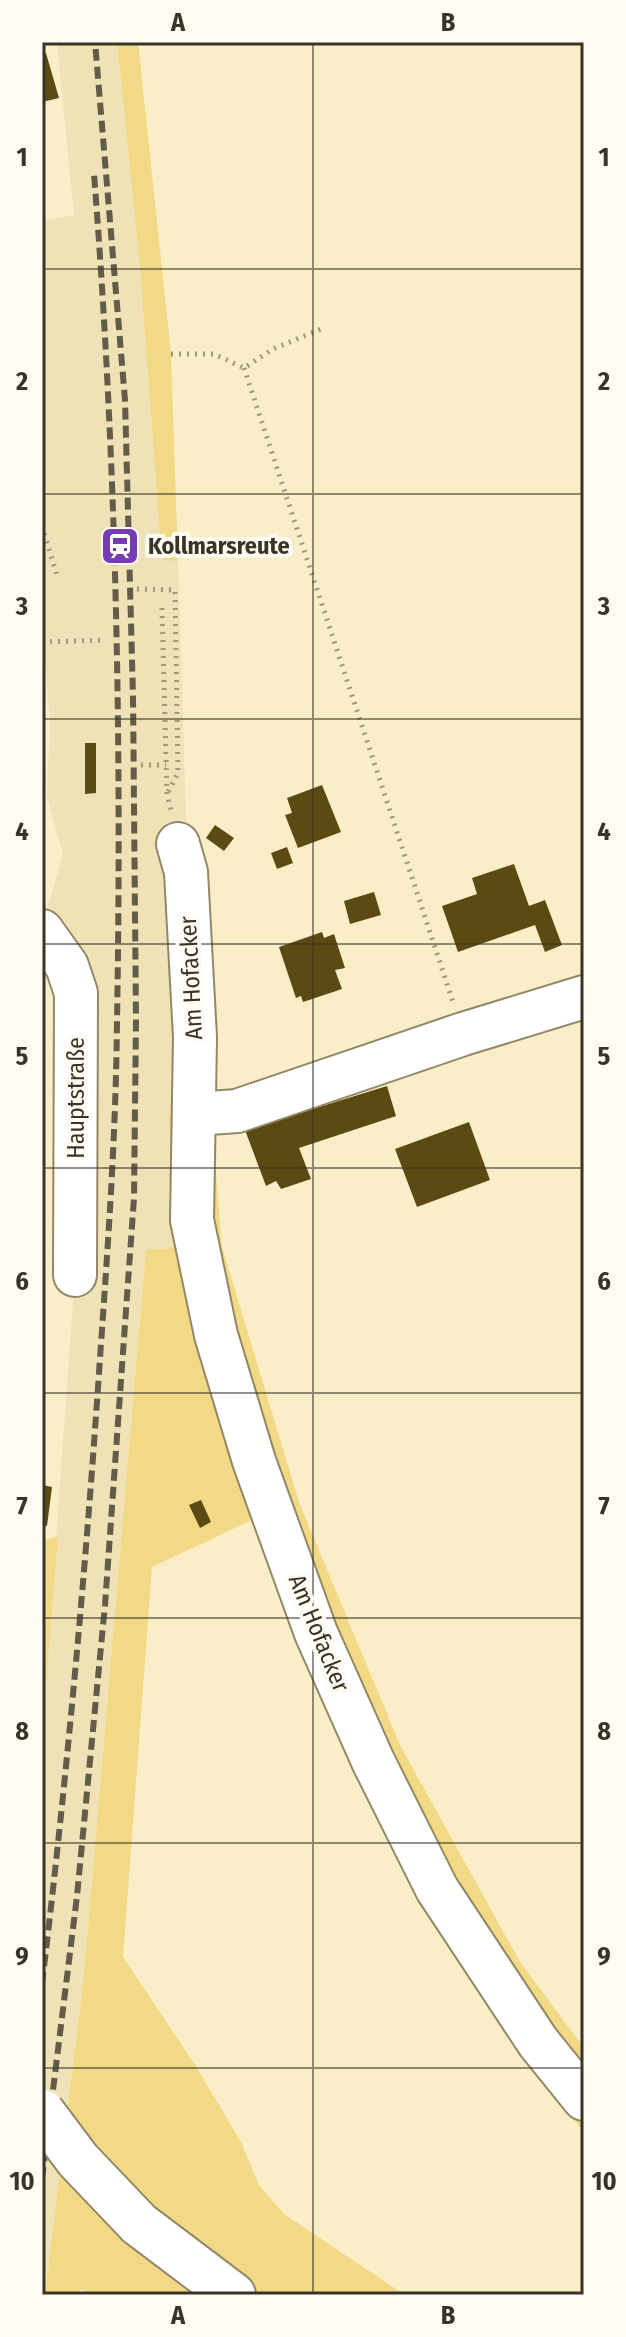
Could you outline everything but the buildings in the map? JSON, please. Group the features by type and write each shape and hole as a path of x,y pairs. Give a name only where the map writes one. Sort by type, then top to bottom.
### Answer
{"main road":[{"path":"42,2112 78,2160 139,2224 233,2295"}],"street":[{"name":"Am Hofacker","path":"178,844 186,872 195,1037 192,1220 216,1335 254,1461 316,1633 373,1761 437,1889 538,2042 584,2099"},
{"name":"Hauptstraße","path":"42,931 67,966 76,993 75,1275"},
{"path":"195,1114 237,1111 463,1034 584,997"}],"path":[{"path":"244,368 273,349 321,329"},
{"path":"171,354 214,354 244,368 463,1034"},
{"path":"42,526 58,579"},
{"path":"137,589 175,590 178,773 167,794"},
{"path":"141,765 166,765 162,608"},
{"path":"42,642 104,640"}],"shaded area":[{"path":"57,42 117,42 139,256 162,559 178,561 195,1114 169,1116 175,1249 146,1250 84,1974 45,2295 42,2295 42,1730 75,1275 77,1023 42,928 63,854 47,797 50,722 42,625 42,221 74,215"},
{"path":"117,42 138,42 171,354 178,561 162,560 139,256"},
{"path":"211,1113 222,1247 299,1502 400,1745 520,1962 584,2048 584,2133 481,1991 351,1767 252,1520 152,1567 123,1957 197,2068 241,2142 259,2185 284,2214 405,2295 91,2295 81,2289 79,2295 45,2295 84,1974 146,1250 175,1248 169,1116"},
{"path":"58,1537 42,1730 42,1540"}],"railway":[{"path":"42,2179 77,1896 105,1605 134,1198 133,696 125,400 95,42"},
{"path":"42,1984 68,1750 89,1515 109,1231 116,1063 119,809 116,597 108,385 94,174"}],"place":[{"name":"Kollmarsreute","path":"120,546"}]}
